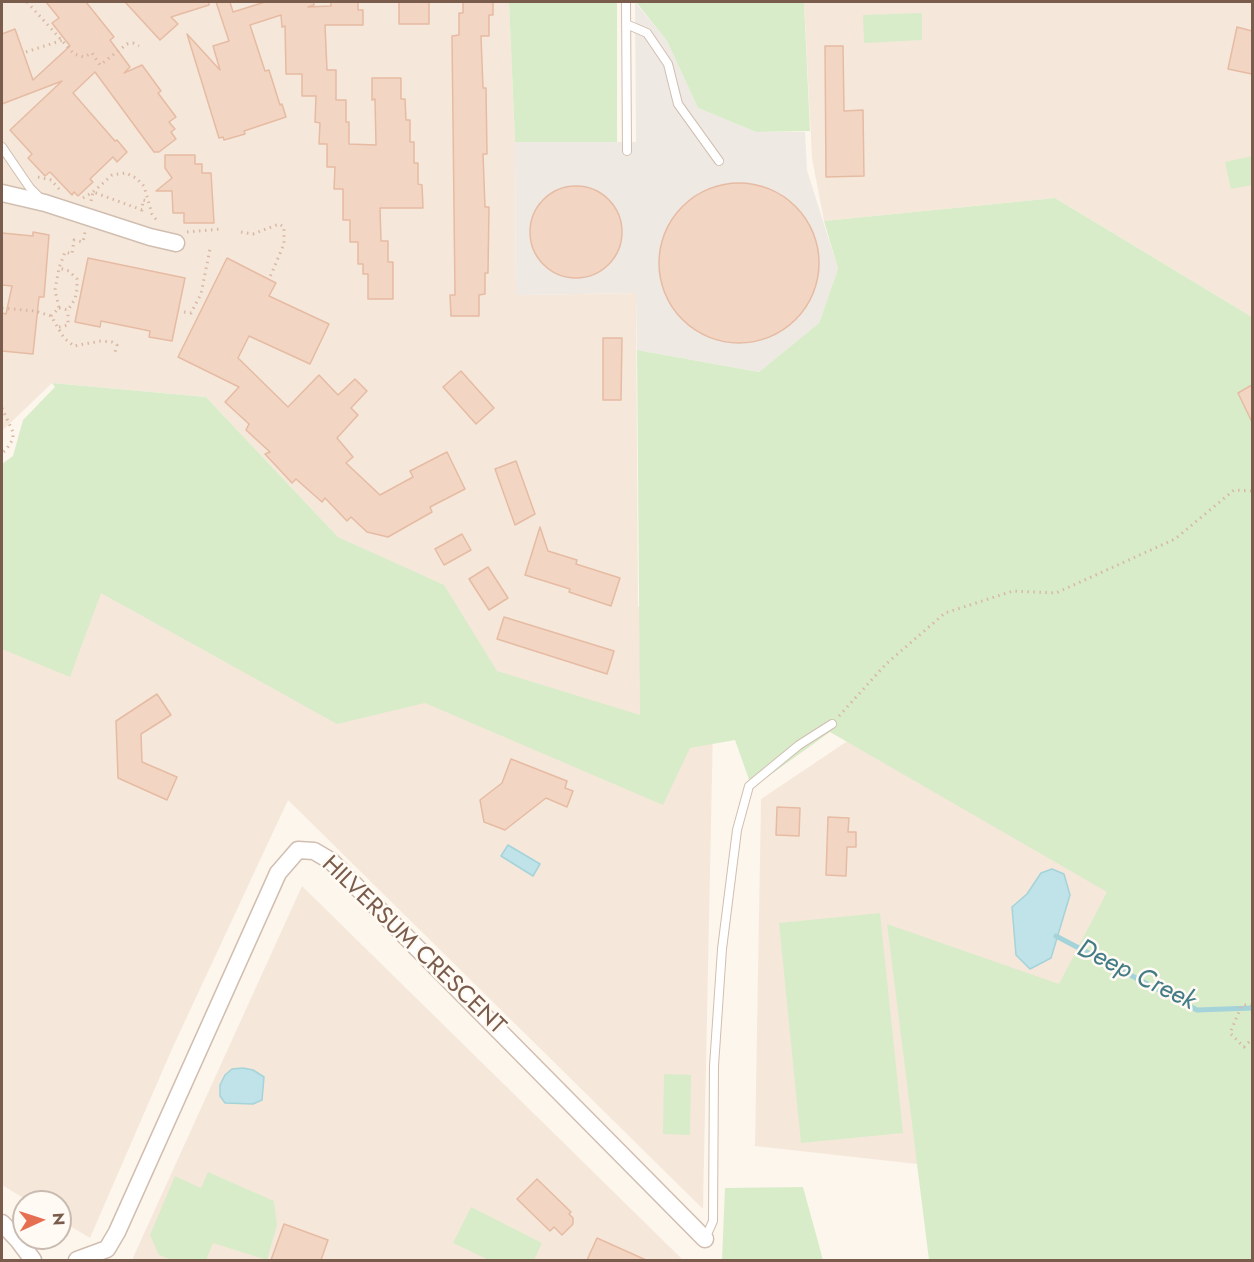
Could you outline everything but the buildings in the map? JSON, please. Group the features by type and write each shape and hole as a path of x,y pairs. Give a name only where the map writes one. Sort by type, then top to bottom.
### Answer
{"street":[{"path":"2,193 45,203 150,237 177,238"},
{"name":"HILVERSUM CRESCENT","path":"77,1260 107,1249 117,1232 278,873 298,850 314,851 331,861 705,1239"},
{"path":"2,1223 33,1260"}],"lane":[{"path":"626,2 627,151"},
{"path":"626,24 647,33 668,64 678,104 719,161"},
{"path":"2,147 30,188 45,203"},
{"path":"705,1239 713,1221 714,1066 722,950 737,830 749,786 799,745 832,724"}],"path":[{"path":"27,2 74,54 84,57 92,53 100,65 127,44 132,43 139,46"},
{"path":"26,52 63,40"},
{"path":"78,199 93,192 112,175 126,173 136,178 144,186 152,214 162,227"},
{"path":"32,175 51,180 64,194"},
{"path":"93,192 142,210 143,200 147,201"},
{"path":"85,205 91,202 93,192"},
{"path":"241,232 253,234 279,224 284,227 284,244 270,277"},
{"path":"59,308 55,290 59,268 65,252 72,254 74,240 83,242 87,226"},
{"path":"177,238 220,229"},
{"path":"184,312 191,313 201,294 210,249"},
{"path":"59,268 69,270 77,279 75,299 68,310 68,325 59,327"},
{"path":"2,308 35,311 51,316 64,338 74,346 101,341 112,342 117,345 115,352"},
{"path":"59,308 68,310"},
{"path":"51,316 59,308"},
{"path":"2,408 13,432 13,439 2,453"},
{"path":"832,724 886,664 945,613 1013,591 1056,592 1175,539 1234,490 1252,492"},
{"path":"1252,1005 1242,1005 1230,1034 1244,1047 1252,1039"}],"shaded area":[{"path":"2,2 509,2 515,142 516,295 636,293 638,606 715,631 703,1209 288,800 172,1049 90,1238 72,1227 72,1190 12,1191 2,1185 2,538 381,557 338,537 206,397 52,383 2,431"},
{"path":"635,2 667,41 698,108 756,132 805,132 807,170 838,269 819,323 759,372 637,350 636,293 516,295 515,142 636,142"},
{"path":"804,2 1252,2 1252,317 1055,198 824,221 812,158"},
{"path":"852,738 1223,948 1196,1195 755,1146 761,799"},
{"path":"302,886 683,1260 132,1260"}],"green space":[{"path":"509,2 617,2 617,142 515,142"},
{"path":"636,2 804,2 810,131 756,132 698,108 667,41"},
{"path":"922,13 922,40 864,43 863,15"},
{"path":"1252,156 1252,185 1231,189 1225,162"},
{"path":"1055,198 1252,317 1252,1260 929,1260 887,924 1059,984 1107,892 830,732 752,788 735,740 690,748 663,805 425,703 337,724 101,593 70,677 2,649 2,464 13,456 23,420 55,387 52,383 206,397 338,537 444,585 497,671 640,715 637,350 759,372 819,323 838,269 824,221"},
{"path":"880,913 903,1133 801,1143 779,923"},
{"path":"664,1074 691,1075 690,1135 663,1134"},
{"path":"208,1172 274,1201 277,1225 267,1260 213,1243 206,1260 172,1260 159,1255 150,1235 175,1176 201,1188"},
{"path":"803,1187 823,1260 722,1260 725,1188"},
{"path":"471,1207 542,1243 534,1260 489,1260 453,1243"}],"water":[{"path":"508,845 540,864 533,876 501,856"},
{"path":"1052,869 1064,874 1070,895 1051,958 1030,969 1016,955 1012,907 1027,894 1041,873"},
{"path":"232,1069 253,1070 264,1077 262,1100 253,1104 225,1103 220,1096 220,1085 225,1075"}],"waterway":[{"name":"Deep Creek","path":"1056,936 1197,1010 1252,1008"}]}
